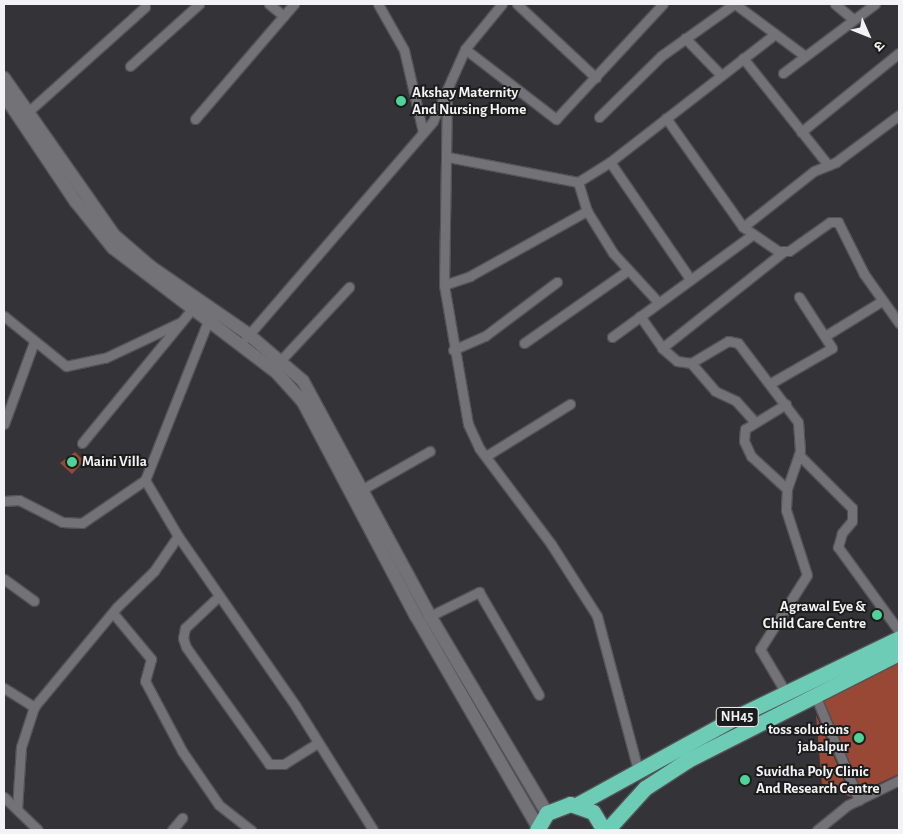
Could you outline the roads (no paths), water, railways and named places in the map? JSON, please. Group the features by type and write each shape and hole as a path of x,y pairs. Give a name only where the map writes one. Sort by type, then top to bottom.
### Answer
{"highway":[{"name":"NH45","path":"547,813 562,805 578,804 638,770 786,693 899,638"},
{"name":"NH45","path":"578,804 593,812 606,830 626,805 665,775 899,653"},
{"path":"537,829 547,813"}],"street":[{"path":"130,66 199,4"},
{"path":"269,4 284,16"},
{"path":"195,119 294,4"},
{"path":"378,4 410,68 423,132"},
{"path":"245,340 423,132 448,96 465,49 502,4"},
{"path":"517,4 596,78"},
{"path":"465,49 553,119 596,78 663,4"},
{"path":"599,117 652,64 735,4 805,56"},
{"path":"835,4 853,19"},
{"path":"783,73 853,19 864,7 875,4"},
{"path":"28,111 146,6"},
{"path":"448,157 578,182 610,162 775,34"},
{"path":"686,38 721,75"},
{"path":"801,132 899,53"},
{"path":"743,58 828,164"},
{"path":"4,78 74,182 114,235 151,267 245,340 304,402 416,616 537,829"},
{"path":"448,96 444,285 453,350 468,424 486,456 551,544 597,616 638,770"},
{"path":"5,99 99,232 128,261 196,303"},
{"path":"743,227 814,171 828,164 899,115"},
{"path":"666,118 743,227 752,235 783,252"},
{"path":"610,162 690,278"},
{"path":"578,182 587,211 627,271 658,302"},
{"path":"444,285 470,276 587,211"},
{"path":"662,348 783,252 830,222 838,222 855,260 899,323"},
{"path":"612,337 690,278 752,235"},
{"path":"524,344 627,271"},
{"path":"453,350 484,336 557,282"},
{"path":"281,360 349,287"},
{"path":"771,383 831,351 825,336 799,297"},
{"path":"825,336 882,301"},
{"path":"82,443 196,303"},
{"path":"4,501 19,500 62,522 77,524 96,516 145,480 212,315"},
{"path":"4,316 59,364 75,366 105,358 181,322"},
{"path":"640,316 662,348 677,361 691,363 728,341 734,341 771,383 798,422 799,456 787,489 787,521 807,575 760,649 786,693"},
{"path":"245,340 281,360 303,381 430,616 547,813"},
{"path":"4,424 34,342"},
{"path":"691,363 715,390 736,401 755,422"},
{"path":"486,456 570,404"},
{"path":"786,404 755,422 744,433 747,449 787,489"},
{"path":"362,490 430,451"},
{"path":"799,456 852,508 852,521 842,533 838,547 899,631"},
{"path":"145,480 178,536 318,743 373,830"},
{"path":"17,809 21,747 34,707 113,613 154,570 178,536"},
{"path":"4,579 34,601"},
{"path":"430,616 479,592 539,695"},
{"path":"219,596 185,628 183,638 186,647 269,764 284,764 318,743"},
{"path":"113,613 152,659 145,681 187,759 219,805 251,830"},
{"path":"4,688 34,707"},
{"path":"815,696 859,800"},
{"path":"817,830 859,800 899,780"},
{"path":"4,797 38,830"},
{"path":"172,830 182,818"}],"place":[{"name":"Akshay Maternity And Nursing Home","path":"401,101"},
{"name":"Maini Villa","path":"72,462"},
{"name":"Agrawal Eye & Child Care Centre","path":"877,615"},
{"name":"toss solutions jabalpur","path":"859,738"},
{"name":"Suvidha Poly Clinic And Research Centre","path":"745,780"}]}
